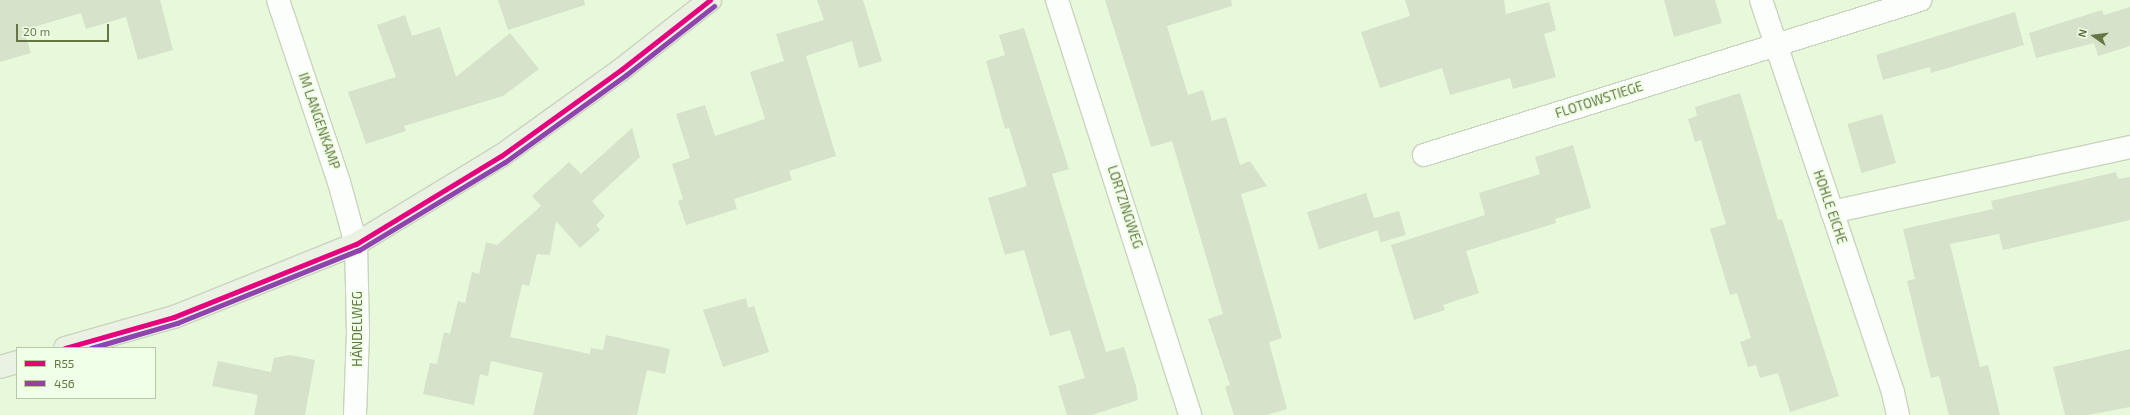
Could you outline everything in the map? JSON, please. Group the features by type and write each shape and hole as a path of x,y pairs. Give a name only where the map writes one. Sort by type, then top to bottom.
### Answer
{"main road":[{"path":"69,347 174,317 356,244 501,156 622,69 710,0"},
{"path":"0,367 16,362"}],"street":[{"name":"IM LANGENKAMP","path":"278,0 339,182 356,244"},
{"name":"LORTZINGWEG","path":"1057,0 1190,415"},
{"name":"HOHLE EICHE","path":"1761,0 1774,44 1894,394 1898,415"},
{"name":"FLOTOWSTIEGE","path":"1424,155 1774,44 1920,0"},
{"path":"1832,212 2130,147"},
{"name":"HÄNDELWEG","path":"355,415 358,334 356,244"}],"shaded area":[{"path":"0,0 2130,0 2130,415 0,415"}],"building":[{"path":"0,0 160,0 173,50 138,60 126,17 86,29 81,13 24,30 31,53 0,62"},
{"path":"498,0 584,0 585,5 508,30"},
{"path":"817,0 863,0 882,61 859,68 852,41 806,56 836,156 789,171 792,180 734,199 737,209 686,225 678,201 683,199 672,164 690,158 676,114 705,105 715,136 765,119 750,72 784,61 776,34 824,20"},
{"path":"1105,0 1231,0 1232,6 1167,26 1188,95 1203,90 1212,121 1226,117 1240,165 1250,161 1267,186 1241,194 1282,338 1269,342 1287,409 1267,415 1234,415 1225,387 1230,385 1208,319 1223,314 1172,141 1151,147"},
{"path":"1405,0 1504,0 1506,14 1549,2 1556,30 1544,34 1556,77 1513,89 1510,78 1450,95 1442,68 1380,88 1361,32 1410,16"},
{"path":"1664,0 1715,0 1722,23 1674,37"},
{"path":"2130,7 2130,46 2098,56 2094,43 2036,58 2029,33 2102,10 2104,15"},
{"path":"2015,12 2024,45 1931,73 1930,67 1883,80 1876,55"},
{"path":"405,15 412,36 440,27 456,77 510,33 539,69 503,96 404,126 406,131 366,144 348,92 396,77 377,25"},
{"path":"1024,28 1069,169 1052,174 1106,352 1124,347 1136,386 1138,400 1092,415 1067,415 1058,386 1085,378 1070,330 1050,336 1024,250 1005,255 988,198 1027,186 1009,128 1005,129 986,61 1005,55 999,35"},
{"path":"1740,93 1778,220 1782,219 1839,396 1790,412 1778,373 1760,378 1756,365 1748,367 1740,342 1751,338 1737,293 1730,295 1710,229 1726,224 1701,140 1695,142 1688,119 1697,116 1695,107"},
{"path":"1882,114 1896,163 1861,173 1847,124"},
{"path":"632,128 640,157 592,201 605,216 596,225 600,230 580,248 556,221 550,255 537,254 529,286 522,284 510,337 590,354 591,348 603,350 606,335 670,349 665,374 647,370 637,415 533,415 543,373 491,361 488,376 480,374 474,405 423,394 430,363 437,364 444,332 450,334 458,301 465,303 472,272 479,274 486,242 497,245 541,206 532,196 569,162 581,174"},
{"path":"1573,145 1591,208 1555,219 1556,223 1466,251 1479,293 1443,305 1445,310 1414,320 1391,245 1485,215 1479,193 1540,174 1535,157"},
{"path":"2116,172 2118,179 2130,177 2130,220 2003,250 1999,234 1950,244 1980,367 1988,365 2000,415 1949,415 1939,376 1931,378 1920,335 1907,281 1915,279 1903,229 1993,209 1991,201"},
{"path":"1366,193 1378,230 1319,249 1307,212"},
{"path":"1399,211 1406,235 1381,242 1374,218"},
{"path":"746,298 748,308 754,306 769,352 723,367 703,310"},
{"path":"2130,349 2130,407 2088,415 2065,415 2053,367"},
{"path":"290,355 315,360 305,415 254,415 258,395 212,386 218,361 271,372 274,358"}],"transit line":[{"name":"R55","path":"69,347 174,317 356,244 501,156 622,69 710,0"},
{"name":"456","path":"94,347 177,323 359,250 505,162 626,75 714,6"}]}
